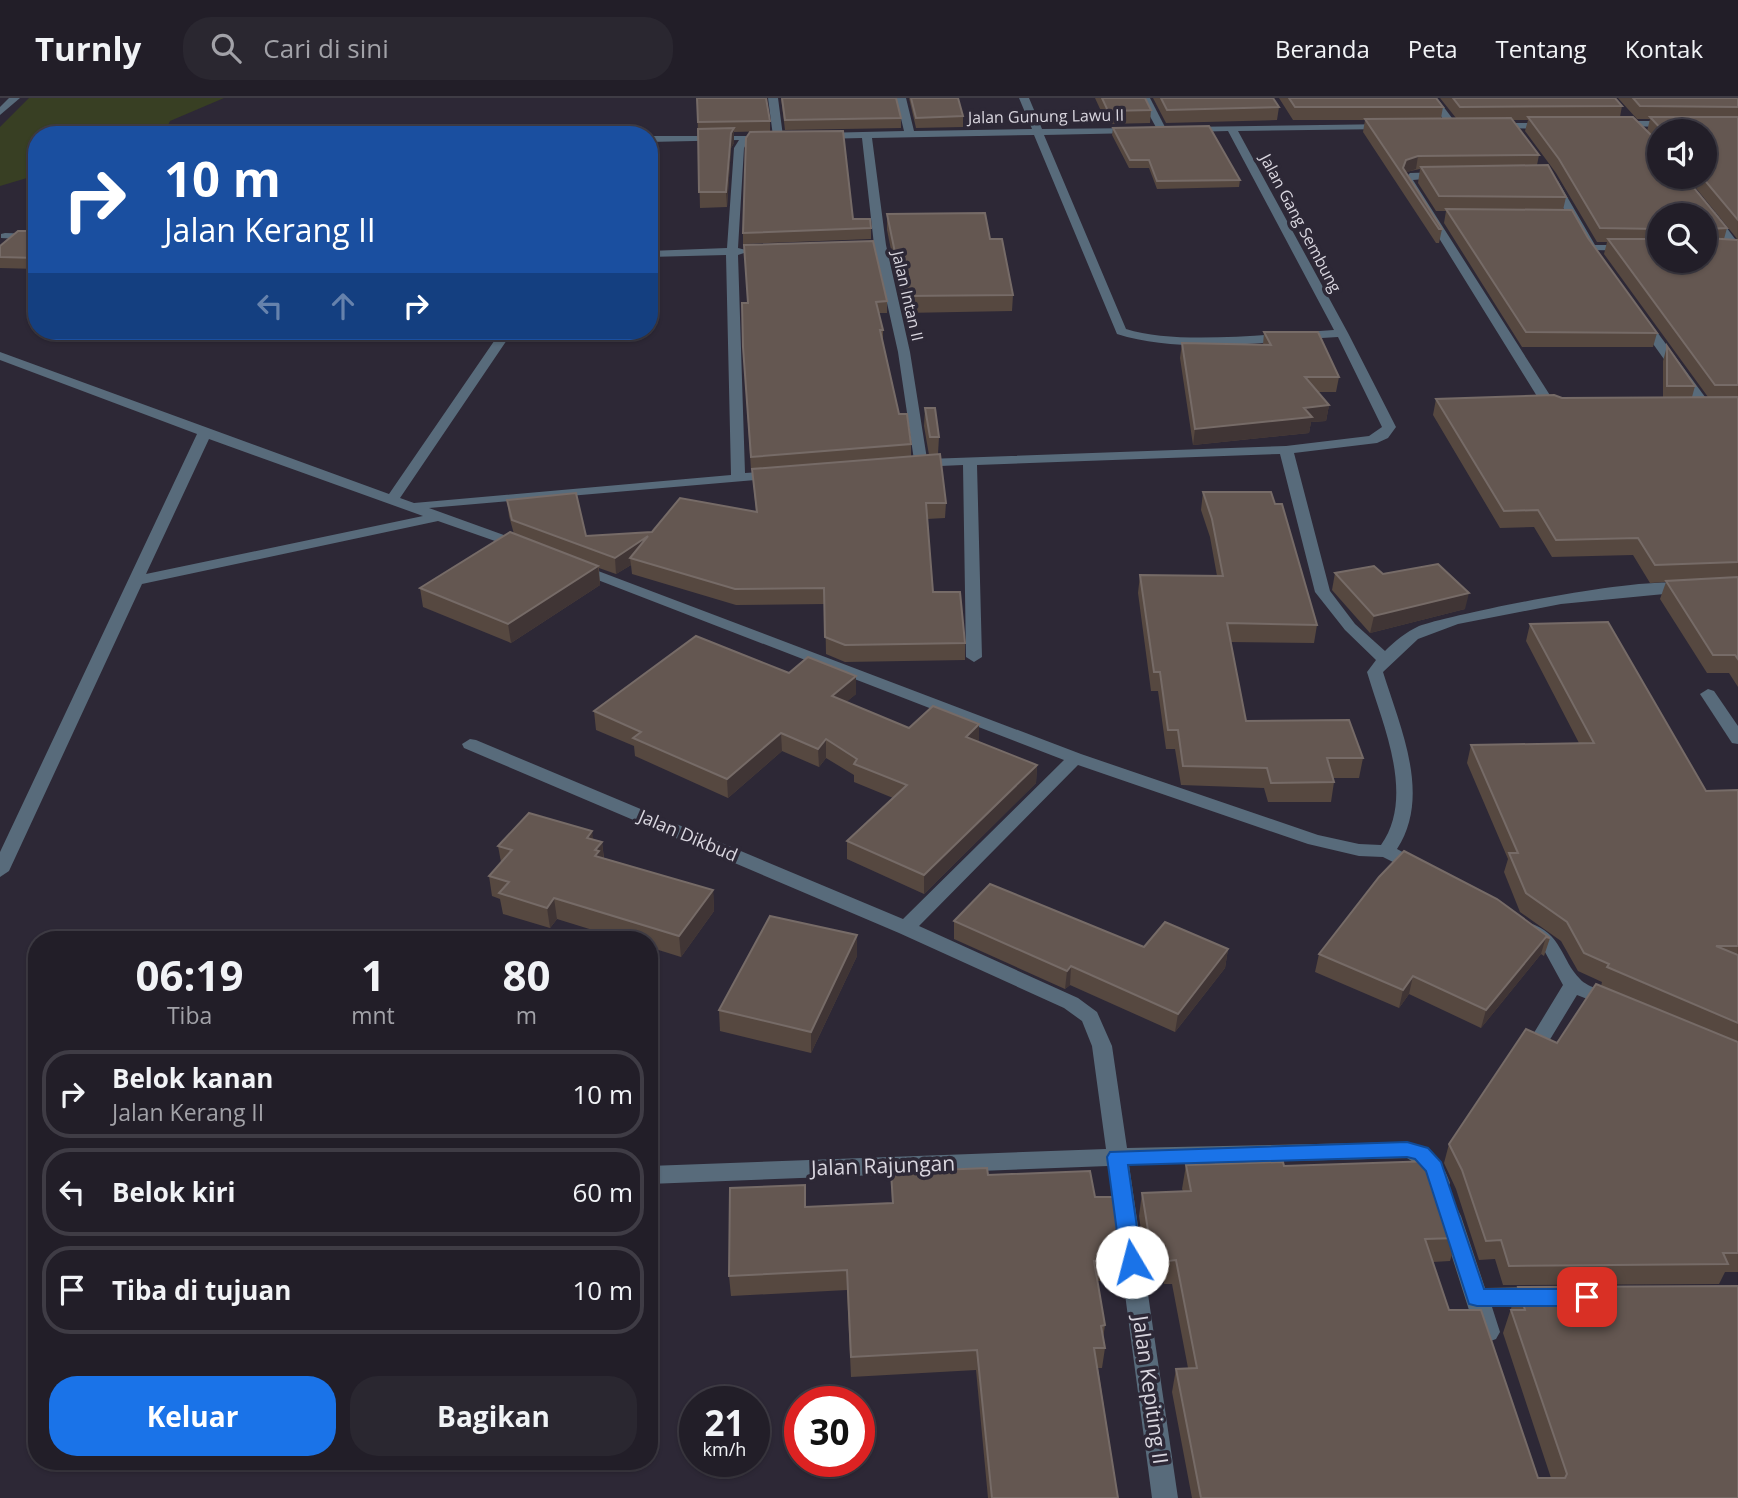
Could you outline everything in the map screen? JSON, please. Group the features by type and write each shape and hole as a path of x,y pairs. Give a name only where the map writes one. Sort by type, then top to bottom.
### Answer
{"street":[{"path":"0,112 15,98"},
{"path":"773,98 778,136"},
{"path":"901,98 910,135"},
{"path":"1024,98 1121,331 1140,337 1224,339 1342,333"},
{"path":"1145,98 1161,129"},
{"path":"1432,98 1453,126"},
{"path":"1618,108 1644,137"},
{"name":"Jalan Gunung Lawu II","path":"803,136 1232,128 1287,123 1405,126"},
{"path":"1601,125 1647,124"},
{"path":"1477,126 1516,131 1563,125"},
{"path":"1441,126 1465,126"},
{"name":"Jalan Gang Sembung","path":"1232,128 1389,427 1383,435 1372,440 1286,450"},
{"path":"658,139 791,136"},
{"name":"Jalan Intan II","path":"867,136 880,245 904,352 914,463 970,460"},
{"path":"738,478 732,251 739,148 745,139"},
{"path":"1456,174 1410,177 1408,180 1439,217 1548,403 1572,407"},
{"path":"1549,174 1595,253 1647,249"},
{"path":"1561,218 1574,218"},
{"path":"1717,223 1737,249"},
{"path":"5,236 28,237"},
{"path":"867,246 880,245"},
{"path":"1717,248 1737,249"},
{"path":"658,254 759,250"},
{"path":"1637,312 1705,408"},
{"path":"392,499 501,340"},
{"path":"0,356 72,385 443,516 534,551"},
{"path":"0,871 205,432"},
{"path":"974,657 970,460 1286,450 1323,592 1350,628 1385,660"},
{"path":"411,506 790,473"},
{"path":"138,580 443,516"},
{"path":"560,561 1075,758 1314,840 1359,850 1386,851 1432,874"},
{"path":"1386,851 1401,827 1404,775 1375,672 1416,633 1459,619 1537,601 1631,589 1698,587"},
{"path":"1708,694 1738,739"},
{"name":"Jalan Dikbud","path":"470,744 906,928 1071,1003 1090,1017 1102,1046 1117,1157"},
{"path":"906,928 1075,758"},
{"path":"1510,917 1552,948 1573,985 1634,1011"},
{"path":"1539,1041 1573,985"},
{"name":"Jalan Rajungan","path":"658,1175 1117,1157 1407,1150 1421,1153 1434,1167 1497,1360"},
{"name":"Jalan Kepiting II","path":"1117,1157 1165,1498"},
{"path":"1477,1297 1559,1297"}],"green space":[{"path":"29,98 224,98 170,121 168,126 28,126 28,178 0,186 0,127"}],"building":[{"path":"697,98 766,98 770,121 698,122"},
{"path":"782,98 896,98 901,118 785,120"},
{"path":"911,98 958,98 963,116 916,118"},
{"path":"1102,98 1145,98 1151,110 1108,111"},
{"path":"1161,98 1273,98 1279,107 1167,110"},
{"path":"1289,98 1436,98 1443,107 1295,107"},
{"path":"1453,98 1615,98 1622,106 1460,107"},
{"path":"1633,98 1738,98 1738,107 1640,106"},
{"path":"1528,117 1633,117 1647,131 1647,189 1695,189 1706,203 1647,203 1647,229 1600,228 1559,159"},
{"path":"1650,117 1738,117 1738,220 1712,189 1717,189 1717,119"},
{"path":"1511,118 1539,155 1418,156 1406,160 1403,168 1442,229 1439,229 1365,119"},
{"path":"1209,126 1240,180 1157,181 1149,160 1130,160 1113,128"},
{"path":"734,128 731,133 726,192 699,192 698,129"},
{"path":"843,131 853,219 870,219 871,228 743,233 746,138 750,132"},
{"path":"1548,165 1566,197 1439,196 1421,167"},
{"path":"1446,209 1572,210 1588,238 1657,333 1526,332"},
{"path":"985,213 990,239 1002,239 1013,295 904,296 887,214"},
{"path":"1717,216 1727,228 1717,228"},
{"path":"18,231 28,231 28,258 0,257 0,246"},
{"path":"1608,239 1647,239 1647,273 1717,273 1717,239 1738,240 1738,385 1715,385"},
{"path":"873,241 887,301 876,302 883,330 880,330 899,414 907,414 911,444 751,457 743,347 742,303 748,303 744,245"},
{"path":"1264,332 1318,332 1339,377 1305,377 1329,405 1304,408 1312,417 1195,429 1182,343 1271,345"},
{"path":"1667,346 1695,386 1667,386"},
{"path":"1554,395 1562,398 1738,397 1738,562 1655,565 1638,538 1556,540 1538,510 1504,511 1436,399"},
{"path":"925,408 935,408 939,437 930,437"},
{"path":"940,454 946,503 926,503 933,592 960,592 965,643 845,645 825,637 824,588 735,589 630,558 648,536 615,558 512,520 507,500 576,493 586,536 652,532 680,498 757,512 752,469"},
{"path":"1203,492 1271,492 1275,504 1282,504 1317,625 1227,623 1246,721 1349,720 1363,758 1327,758 1334,782 1271,783 1267,768 1183,766 1178,730 1168,730 1160,672 1154,672 1140,575 1223,576 1212,519"},
{"path":"510,532 598,566 508,624 420,588"},
{"path":"1438,564 1469,593 1374,616 1335,573 1374,566 1383,574"},
{"path":"1738,577 1738,659 1735,655 1713,655 1666,581"},
{"path":"1608,622 1706,791 1738,790 1738,946 1716,946 1738,955 1738,1023 1607,967 1609,964 1584,953 1567,922 1526,893 1509,853 1518,853 1471,745 1594,743 1530,624"},
{"path":"696,636 789,673 808,657 856,676 832,696 909,728 933,706 979,724 966,737 1037,765 924,875 847,841 907,785 854,764 857,759 826,739 818,749 781,733 727,779 633,738 641,732 594,711"},
{"path":"529,813 592,831 587,838 602,842 595,850 599,851 595,856 713,890 679,936 554,898 547,908 499,893 509,882 489,876 512,850 498,846"},
{"path":"1404,851 1497,899 1550,938 1546,937 1486,1010 1413,976 1403,990 1319,954 1379,877"},
{"path":"990,884 1144,947 1165,922 1228,949 1178,1014 1071,966 1067,971 954,921"},
{"path":"770,916 857,935 811,1032 719,1010"},
{"path":"1596,984 1738,1042 1738,1253 1723,1253 1728,1264 1509,1266 1501,1240 1486,1241 1462,1170 1449,1144 1526,1029 1557,1043"},
{"path":"1432,1161 1457,1238 1425,1239 1449,1310 1481,1310 1538,1478 1565,1478 1567,1474 1511,1310 1525,1310 1518,1287 1738,1286 1738,1498 1201,1498 1176,1369 1197,1368 1176,1260 1168,1261 1167,1255 1152,1255 1142,1193 1191,1191 1186,1165 1283,1162 1284,1166"},
{"path":"987,1168 988,1175 1090,1171 1095,1197 1115,1197 1123,1260 1094,1261 1105,1325 1101,1326 1105,1348 1094,1348 1118,1498 992,1498 977,1350 851,1357 847,1270 729,1276 730,1188 805,1185 805,1207 893,1203 891,1172"}],"route":[{"path":"1132,1262 1117,1157 1407,1150 1421,1153 1434,1167 1477,1297 1587,1297"}]}
